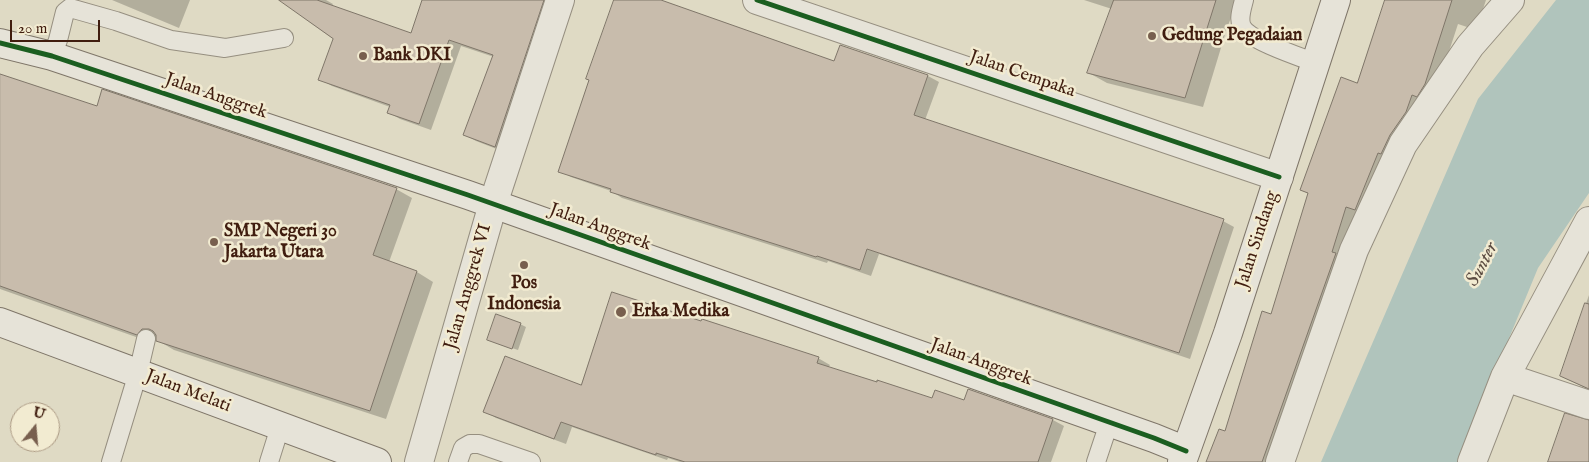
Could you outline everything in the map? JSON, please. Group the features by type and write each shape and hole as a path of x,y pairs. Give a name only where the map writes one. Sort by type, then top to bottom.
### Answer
{"street":[{"name":"Jalan Anggrek VI","path":"419,462 492,204 560,0"},
{"name":"Jalan Cempaka","path":"757,0 1279,177"},
{"name":"Jalan Sindang","path":"1184,457 1225,342 1336,0"},
{"path":"1280,462 1354,250 1403,144 1470,46 1510,0"},
{"name":"Jalan Anggrek","path":"0,43 52,56 492,204 1109,424 1154,438 1184,457"},
{"path":"1472,462 1505,377 1588,225"},
{"name":"Jalan Melati","path":"0,322 280,427 341,456 377,462"},
{"path":"1505,377 1589,405"}],"lane":[{"path":"1244,0 1241,25 1247,34 1316,63"},
{"path":"52,56 65,12 70,8 116,21 171,40 225,48 284,38"},
{"path":"111,462 146,340"},
{"path":"1096,462 1109,424"},
{"path":"269,462 280,427"},
{"path":"458,462 463,448 470,444 479,444 531,462"}],"water":[{"name":"Sunter","path":"1556,0 1589,0 1589,193 1538,268 1458,462 1321,462 1478,99"}],"building":[{"path":"279,0 317,0 411,33 422,0 544,0 495,147 463,135 493,55 449,40 419,124 387,113 390,105 318,80 333,39"},
{"path":"614,0 661,0 834,61 840,45 928,75 914,115 1224,219 1179,353 867,249 860,270 610,192 611,189 558,172 589,80 586,79"},
{"name":"Gedung Pegadaian","path":"1114,0 1216,0 1185,98 1087,73"},
{"path":"1385,0 1452,0 1425,84 1417,97 1412,95 1406,112 1390,135 1381,154 1378,153 1355,210 1346,207 1332,252 1336,253 1262,462 1206,462 1219,429 1225,431 1262,311 1271,314 1308,193 1300,190 1341,77 1357,83"},
{"name":"SMP Negeri 30 Jakarta Utara","path":"0,74 97,106 102,89 397,188 373,255 417,271 370,411 156,341 156,335 149,329 142,329 137,335 0,286"},
{"path":"612,292 819,357 817,363 932,398 935,390 964,400 968,389 1053,419 1038,462 685,462 656,453 656,455 561,422 554,439 483,412 505,356 581,385"},
{"path":"1585,303 1589,304 1589,389 1560,376"},
{"path":"496,314 521,323 512,349 487,340"},
{"path":"1565,413 1589,420 1589,462 1548,462"}],"cycle path":[{"path":"757,0 1279,177"},
{"path":"0,43 52,56 468,195 1186,451"}],"place":[{"name":"Gedung Pegadaian","path":"1152,36"},
{"name":"Bank DKI","path":"363,56"},
{"name":"SMP Negeri 30 Jakarta Utara","path":"214,242"},
{"name":"Pos Indonesia","path":"524,265"},
{"name":"Erka Medika","path":"621,312"}]}
